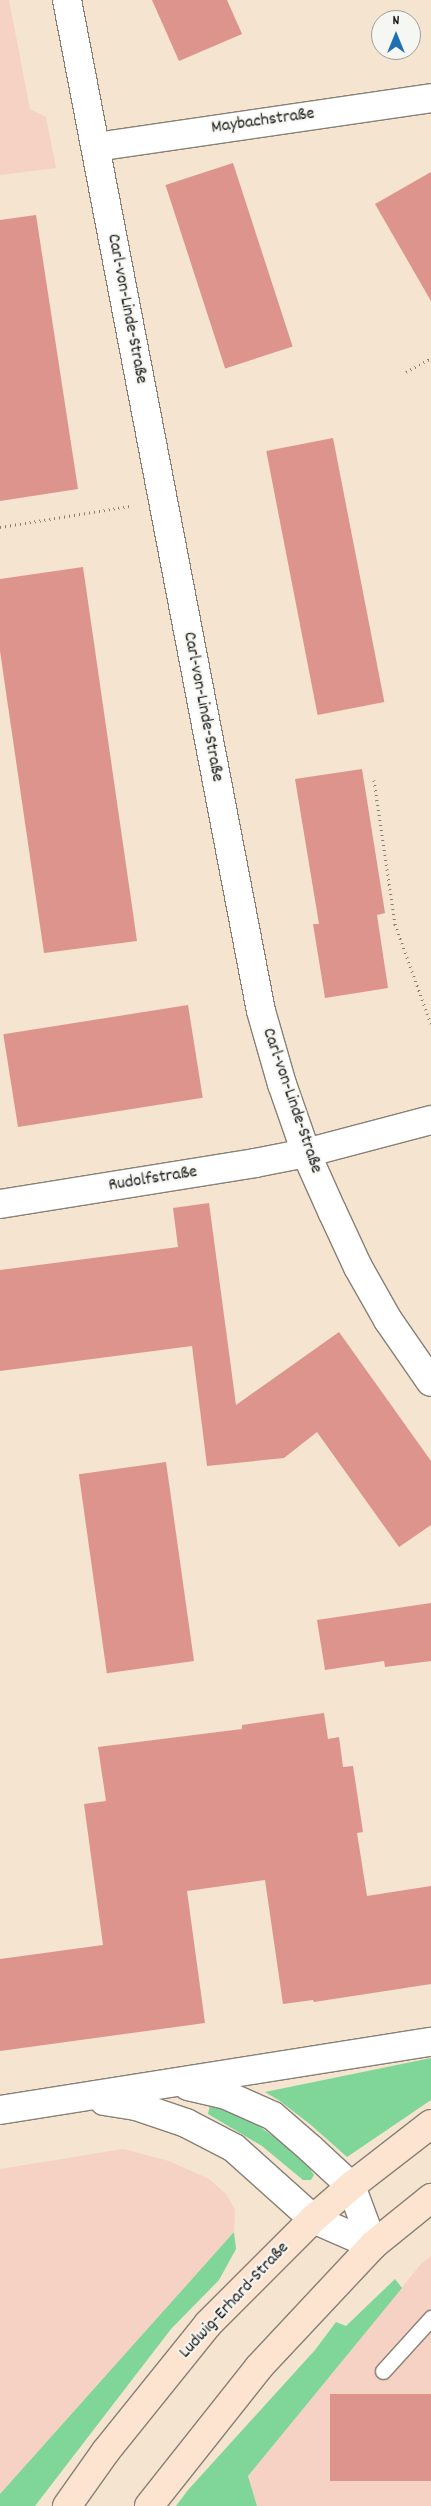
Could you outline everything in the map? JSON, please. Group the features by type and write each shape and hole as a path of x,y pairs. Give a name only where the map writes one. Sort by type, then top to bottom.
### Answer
{"main road":[{"name":"Ludwig-Erhard-Straße","path":"67,2506 106,2451 208,2324 313,2219 351,2186 431,2124"},
{"path":"149,2506 260,2367 373,2244 431,2198"}],"street":[{"name":"Carl-von-Linde-Straße","path":"68,0 261,1010 282,1084 306,1153 358,1266 388,1320 431,1382"},
{"name":"Maybachstraße","path":"96,147 431,98"},
{"name":"Rudolfstraße","path":"0,1204 255,1164 306,1153 431,1120"},
{"path":"0,2110 431,2042"},
{"path":"175,2082 226,2095 273,2116 351,2186 373,2244"},
{"path":"83,2097 136,2106 186,2123 234,2148 313,2219 373,2244"}],"lane":[{"path":"382,2371 431,2318"}],"path":[{"path":"406,372 431,358"},
{"path":"0,527 163,501"},
{"path":"374,780 396,924 431,1024"}],"shaded area":[{"path":"0,0 9,0 30,109 46,117 56,168 0,175"},
{"path":"123,2149 169,2161 209,2179 226,2194 235,2210 234,2232 0,2494 0,2169"},
{"path":"431,2256 431,2506 257,2506 248,2476 421,2264"}],"green space":[{"path":"431,2058 431,2100 347,2157 311,2125 265,2092"},
{"path":"210,2105 252,2121 285,2145 310,2169 314,2175 311,2180 303,2180 262,2146 208,2114"},
{"path":"234,2232 236,2249 219,2280 171,2329 35,2506 0,2506 0,2494"},
{"path":"395,2279 402,2288 248,2476 257,2506 176,2506 188,2490 315,2350 336,2322 346,2326"}],"building":[{"path":"152,0 227,0 242,34 179,61"},
{"path":"233,163 293,347 225,368 165,185"},
{"path":"431,172 431,301 375,204"},
{"path":"36,215 78,489 0,501 0,220"},
{"path":"333,438 384,702 318,715 266,451"},
{"path":"83,567 137,941 44,953 0,651 0,579"},
{"path":"362,769 385,913 377,915 388,988 325,998 313,924 319,924 295,779"},
{"path":"188,1005 203,1098 18,1127 3,1034"},
{"path":"209,1203 236,1405 339,1332 431,1461 431,1525 399,1547 317,1432 284,1458 207,1466 192,1346 0,1371 0,1270 178,1247 173,1208"},
{"path":"166,1462 194,1661 107,1673 79,1474"},
{"path":"431,1603 431,1661 385,1667 384,1661 325,1670 317,1620"},
{"path":"324,1713 328,1739 339,1737 343,1767 353,1766 363,1832 357,1833 367,1896 431,1886 431,1984 314,2002 313,2000 283,2004 265,1880 187,1891 205,2023 0,2051 0,1959 103,1945 84,1804 106,1801 98,1747 242,1729 242,1725"},
{"path":"330,2394 431,2394 431,2481 330,2481"}]}
